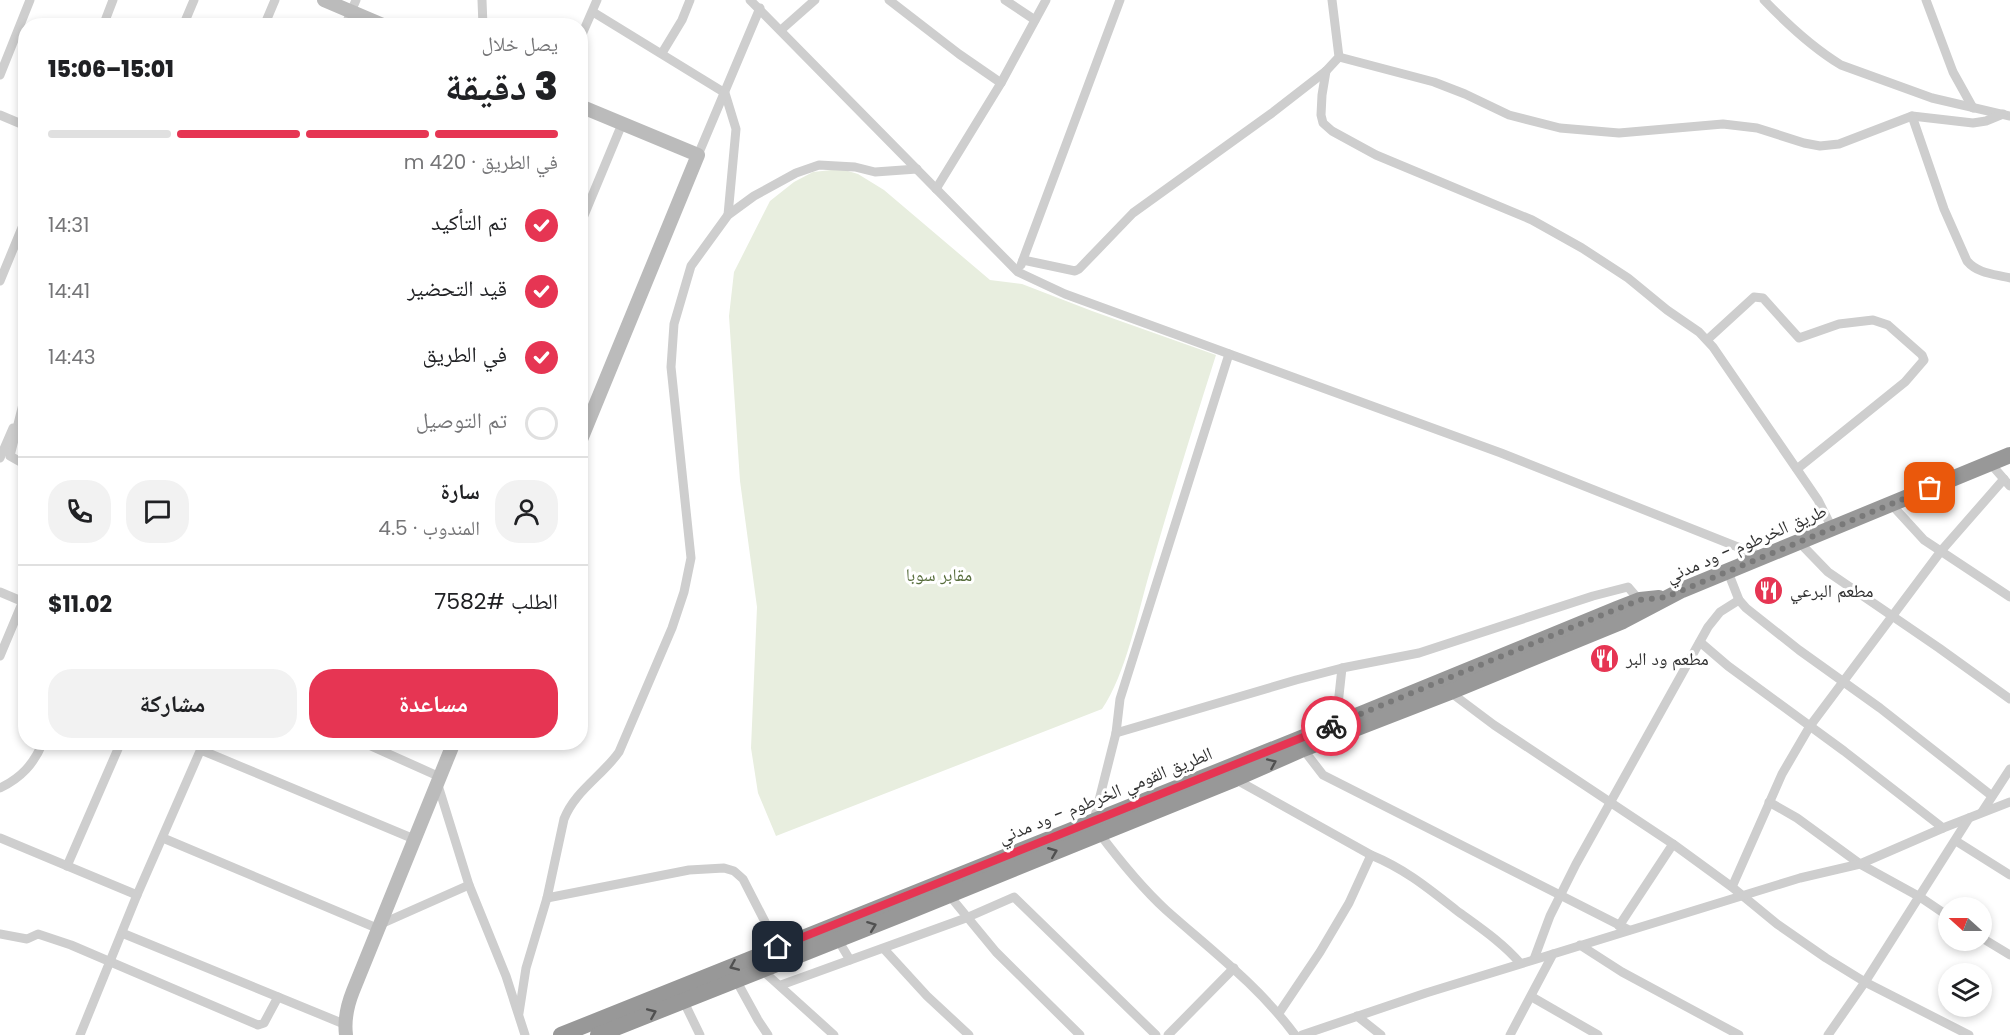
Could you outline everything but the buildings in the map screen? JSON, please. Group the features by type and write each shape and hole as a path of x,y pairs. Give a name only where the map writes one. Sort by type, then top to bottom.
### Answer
{"highway":[{"name":"طريق الخرطوم - ود مدني","path":"1666,597 2010,455"},
{"name":"الطريق القومي الخرطوم - ود مدني","path":"561,1035 778,947 1097,826 1336,723 1666,597"},
{"path":"598,1035 627,1030 683,1000 949,895 1097,826 1235,779 1303,749 1450,692 1642,606"}],"street":[{"path":"23,18 30,0"},
{"path":"106,18 113,0"},
{"path":"186,18 194,0"},
{"path":"267,18 275,0"},
{"path":"324,0 354,6 373,18"},
{"path":"482,0 483,18"},
{"path":"588,22 597,0"},
{"path":"662,53 682,20 690,0"},
{"path":"750,0 1018,272 1065,294 1501,453 1763,557"},
{"path":"781,30 815,0"},
{"path":"889,0 959,54 1002,83"},
{"path":"1005,0 1035,20"},
{"path":"936,189 1002,83 1046,0"},
{"path":"1018,272 1120,0"},
{"path":"1023,260 1075,271 1079,269 1133,213 1272,113 1326,71 1339,57 1332,0"},
{"path":"1764,0 1793,28 1841,65 1932,98 2007,115"},
{"path":"1926,0 1953,72 1973,108"},
{"path":"588,423 760,8"},
{"path":"593,12 725,93 736,129 728,215"},
{"path":"0,75 18,30"},
{"path":"1339,57 1434,82 1509,115 1560,128 1619,132 1723,124 1757,128 1821,146 1839,144 1912,116 1973,123 1986,122 2007,115"},
{"path":"1326,71 1320,115 1323,123 1332,131 1376,155 1532,220 1582,248 1628,278 1667,310 1699,332 1707,340 1797,469 1818,500 1832,528"},
{"path":"588,109 698,155"},
{"path":"0,115 18,123"},
{"path":"1912,116 1944,209 1967,261 1980,271 2010,278"},
{"path":"588,206 622,124"},
{"path":"519,1013 526,968 547,898 561,830 569,807 578,795 611,764 619,752 672,628 684,592 691,558 671,367 674,324 691,266 728,215 762,191 796,173 819,165 855,167 875,172 917,169"},
{"path":"0,281 18,237"},
{"path":"1707,340 1754,297 1759,296 1799,338 1839,324 1873,320 1888,325 1922,356 1924,360 1922,365 1905,382 1797,469"},
{"path":"1229,354 1120,699 1116,733 1097,826 1120,861 1144,888 1234,968 1279,1012 1295,1035"},
{"path":"0,458 18,415"},
{"path":"18,425 10,456 18,460"},
{"path":"1732,887 1782,774 1810,726 1941,551 2007,483 1990,463"},
{"path":"1891,504 1918,535 2010,597"},
{"path":"1798,542 1828,572 2010,699"},
{"path":"1728,572 1739,600 1799,650 1843,680 1992,796"},
{"path":"1116,733 1342,668 1419,653 1593,596 1628,587 1642,606"},
{"path":"0,592 18,597"},
{"path":"1534,959 1559,897 1610,801 1700,642 1714,618 1739,600"},
{"path":"0,656 18,613"},
{"path":"1700,642 1943,828"},
{"path":"1336,723 1342,668"},
{"path":"1450,692 1494,725 1673,844 1743,895 1777,924 1826,958 1865,982 1969,1035"},
{"path":"1303,749 1323,775 1559,897 1629,930"},
{"path":"0,788 30,768 39,750"},
{"path":"67,866 118,750"},
{"path":"80,1035 200,750"},
{"path":"211,750 414,839"},
{"path":"380,750 438,779 469,885 506,976 525,1035"},
{"path":"122,933 278,996 345,1030 346,1009 451,750"},
{"path":"1982,813 2010,769"},
{"path":"1235,779 1417,879 1506,946 1520,963"},
{"path":"1769,802 1806,824 1860,864 1938,909"},
{"path":"1302,1035 1520,963 1800,878 1860,864 1943,828 2008,805"},
{"path":"1828,1035 1865,982 1969,818"},
{"path":"0,838 137,896"},
{"path":"163,838 380,927 469,885"},
{"path":"1956,841 2010,876"},
{"path":"1619,926 1673,844"},
{"path":"1279,1012 1320,952 1349,903 1371,855"},
{"path":"547,898 668,873 724,868 734,872 742,879 778,947"},
{"path":"949,895 966,918 1028,986 1080,1035"},
{"path":"780,985 884,949 1014,897 1156,1035"},
{"path":"0,934 27,939 39,934 71,945 258,1025 264,1023 278,996"},
{"path":"838,939 850,960"},
{"path":"1992,944 2010,955"},
{"path":"1580,945 1622,972 1739,1035"},
{"path":"884,949 927,996 969,1035"},
{"path":"1510,1035 1553,954"},
{"path":"1168,1035 1234,968"},
{"path":"762,970 834,1035"},
{"path":"736,980 768,1035"},
{"path":"1532,997 1598,1035"},
{"path":"683,1000 700,1035"},
{"path":"1357,1017 1381,1035"}],"green space":[{"name":"مقابر سوبا","path":"841,169 858,174 884,190 990,280 1022,284 1216,355 1125,661 1102,709 776,836 758,793 751,748 757,607 740,481 729,316 734,272 770,201 794,182 813,172"}],"way so far":[{"path":"1331,726 1640,600 1666,597 1930,488"}],"place":[{"name":"مطعم البرعي","path":"1769,590"},
{"name":"مطعم ود البر","path":"1605,658"}],"route":[{"path":"778,947 1331,726"}]}
